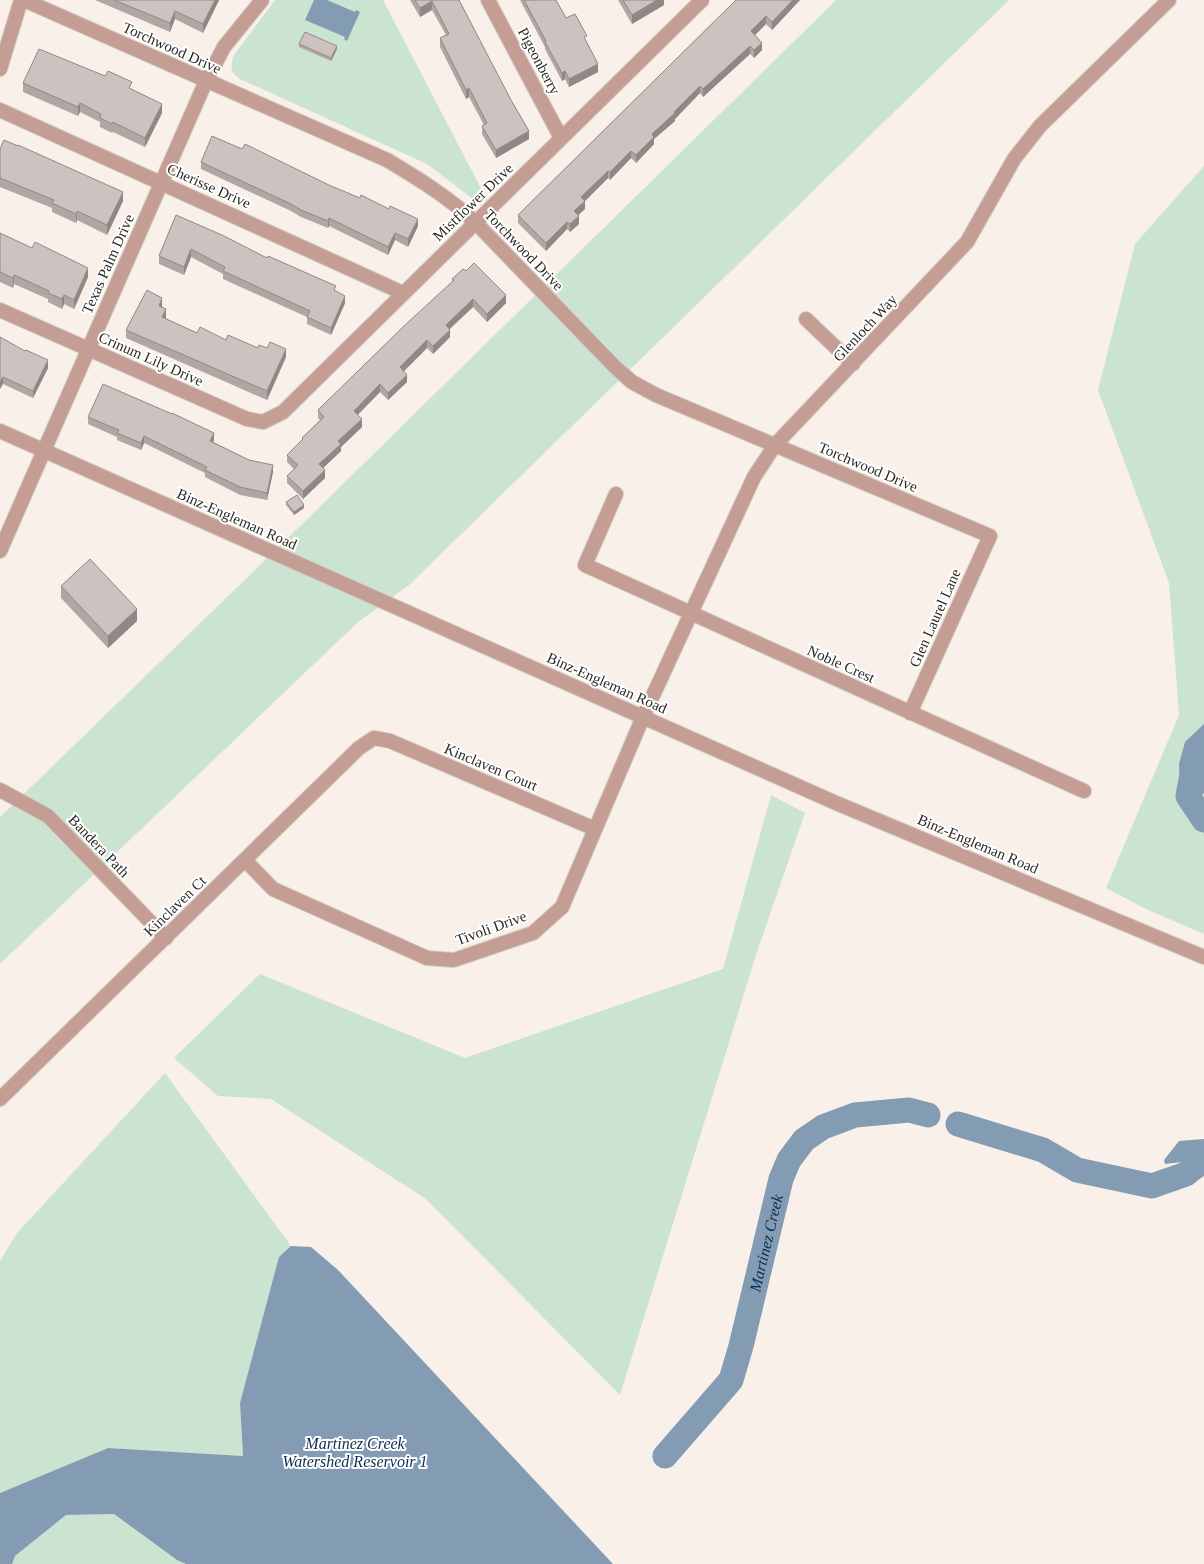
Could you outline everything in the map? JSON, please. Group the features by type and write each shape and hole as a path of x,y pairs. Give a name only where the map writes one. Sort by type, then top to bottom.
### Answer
{"street":[{"path":"0,68 23,0"},
{"name":"Torchwood Drive","path":"23,0 387,160 427,183 453,202 475,222 615,367 632,382 656,395 990,536"},
{"name":"Texas Palm Drive","path":"0,551 206,81 224,47 262,0"},
{"name":"Pigeonberry","path":"488,0 562,138"},
{"name":"Glenloch Way","path":"643,717 754,478 775,445 967,242 1014,159 1040,126 1169,0"},
{"name":"Mistflower Drive","path":"263,422 283,412 700,1"},
{"name":"Cherisse Drive","path":"0,110 403,293"},
{"name":"Crinum Lily Drive","path":"0,310 247,419 263,422"},
{"path":"806,319 853,364"},
{"name":"Binz-Engleman Road","path":"0,431 836,803 1204,957"},
{"name":"Noble Crest","path":"616,494 585,565 1084,792"},
{"name":"Glen Laurel Lane","path":"910,713 990,536"},
{"name":"Tivoli Drive","path":"245,860 273,889 427,958 454,960 533,933 562,907 643,717"},
{"name":"Kinclaven Court","path":"374,738 390,741 595,829"},
{"name":"Kinclaven Ct","path":"0,1099 359,748 374,738"},
{"name":"Bandera Path","path":"0,790 48,816 166,938"}],"green space":[{"path":"275,0 383,0 487,200 477,202 427,164 240,79 234,74 232,62 234,55"},
{"path":"836,0 1009,0 409,585 358,622 0,964 0,817 291,535"},
{"path":"1204,166 1204,934 1146,909 1106,888 1179,715 1169,583 1098,390 1135,244"},
{"path":"771,795 805,813 756,955 620,1395 426,1199 271,1099 218,1096 174,1058 260,974 465,1058 723,969"},
{"path":"165,1073 291,1246 240,1403 243,1456 108,1448 0,1493 0,1261 17,1233"},
{"path":"114,1514 177,1560 186,1564 12,1564 15,1556 66,1515"}],"water":[{"path":"314,0 327,0 355,12 356,10 360,12 347,41 344,39 345,37 305,20"},
{"path":"1204,724 1204,793 1192,801 1180,786 1179,764 1185,742"},
{"path":"1204,1139 1204,1176 1195,1182 1175,1188 1199,1174 1199,1160 1165,1164 1164,1160 1179,1141"},
{"name":"Martinez Creek Watershed Reservoir 1","path":"291,1246 311,1247 338,1270 613,1564 186,1564 177,1560 114,1514 66,1515 15,1556 12,1564 0,1564 0,1493 108,1448 243,1456 240,1403 279,1257"}],"building":[{"path":"114,0 215,0 203,24 175,11 170,23"},
{"path":"415,0 459,0 529,131 496,150 482,126 487,123 469,88 466,90 440,38 449,34 432,1 420,8"},
{"path":"524,0 556,0 566,18 575,14 587,36 584,37 598,64 569,79 565,71 562,73"},
{"path":"623,0 657,0 632,15"},
{"path":"736,0 793,0 772,22 766,16 751,31 762,43 754,50 750,46 703,89 700,86 652,134 654,137 636,155 631,151 610,172 608,171 581,197 585,201 574,211 579,216 570,224 567,222 546,243 518,215"},
{"path":"305,32 337,46 331,58 299,44"},
{"path":"39,49 105,76 108,71 132,82 129,88 162,104 145,138 113,122 112,124 100,118 101,114 80,103 78,107 23,83"},
{"path":"212,136 242,149 245,144 331,186 360,198 361,195 389,209 390,206 418,219 408,239 395,233 388,247 329,218 328,221 301,210 201,162"},
{"path":"4,140 123,192 107,225 77,211 76,214 52,203 54,200 0,178 0,149"},
{"path":"176,215 222,235 267,258 268,256 336,286 334,290 345,296 331,328 307,317 310,311 223,271 225,267 191,249 184,267 159,256"},
{"path":"0,233 32,248 35,242 88,268 74,300 64,295 62,299 14,275 13,278 0,272"},
{"path":"474,263 506,295 487,314 473,299 446,325 450,330 433,346 427,340 400,367 407,375 388,393 380,384 354,411 362,419 338,441 341,444 319,464 325,470 303,491 287,476 298,465 287,455 324,417 318,410 454,280 452,279 463,269 466,271"},
{"path":"147,290 162,298 159,306 166,309 162,317 197,333 200,327 226,340 228,335 258,348 259,345 267,348 270,342 286,349 267,391 126,330"},
{"path":"0,337 25,351 48,360 33,391 3,377 0,382"},
{"path":"103,384 214,433 210,441 249,460 273,465 267,493 240,487 205,470 207,467 144,436 141,443 117,433 119,430 88,417"},
{"path":"297,495 304,505 294,512 286,502"},
{"path":"90,559 137,609 108,636 61,586"}],"waterway":[{"name":"Martinez Creek","path":"1204,757 1194,764 1188,796 1204,820"},
{"name":"Martinez Creek","path":"665,1456 731,1380 781,1179 789,1160 804,1140 823,1127 855,1115 909,1110 928,1115"},
{"name":"Martinez Creek","path":"958,1124 1043,1150 1077,1170 1152,1186 1186,1174 1204,1158"}]}
